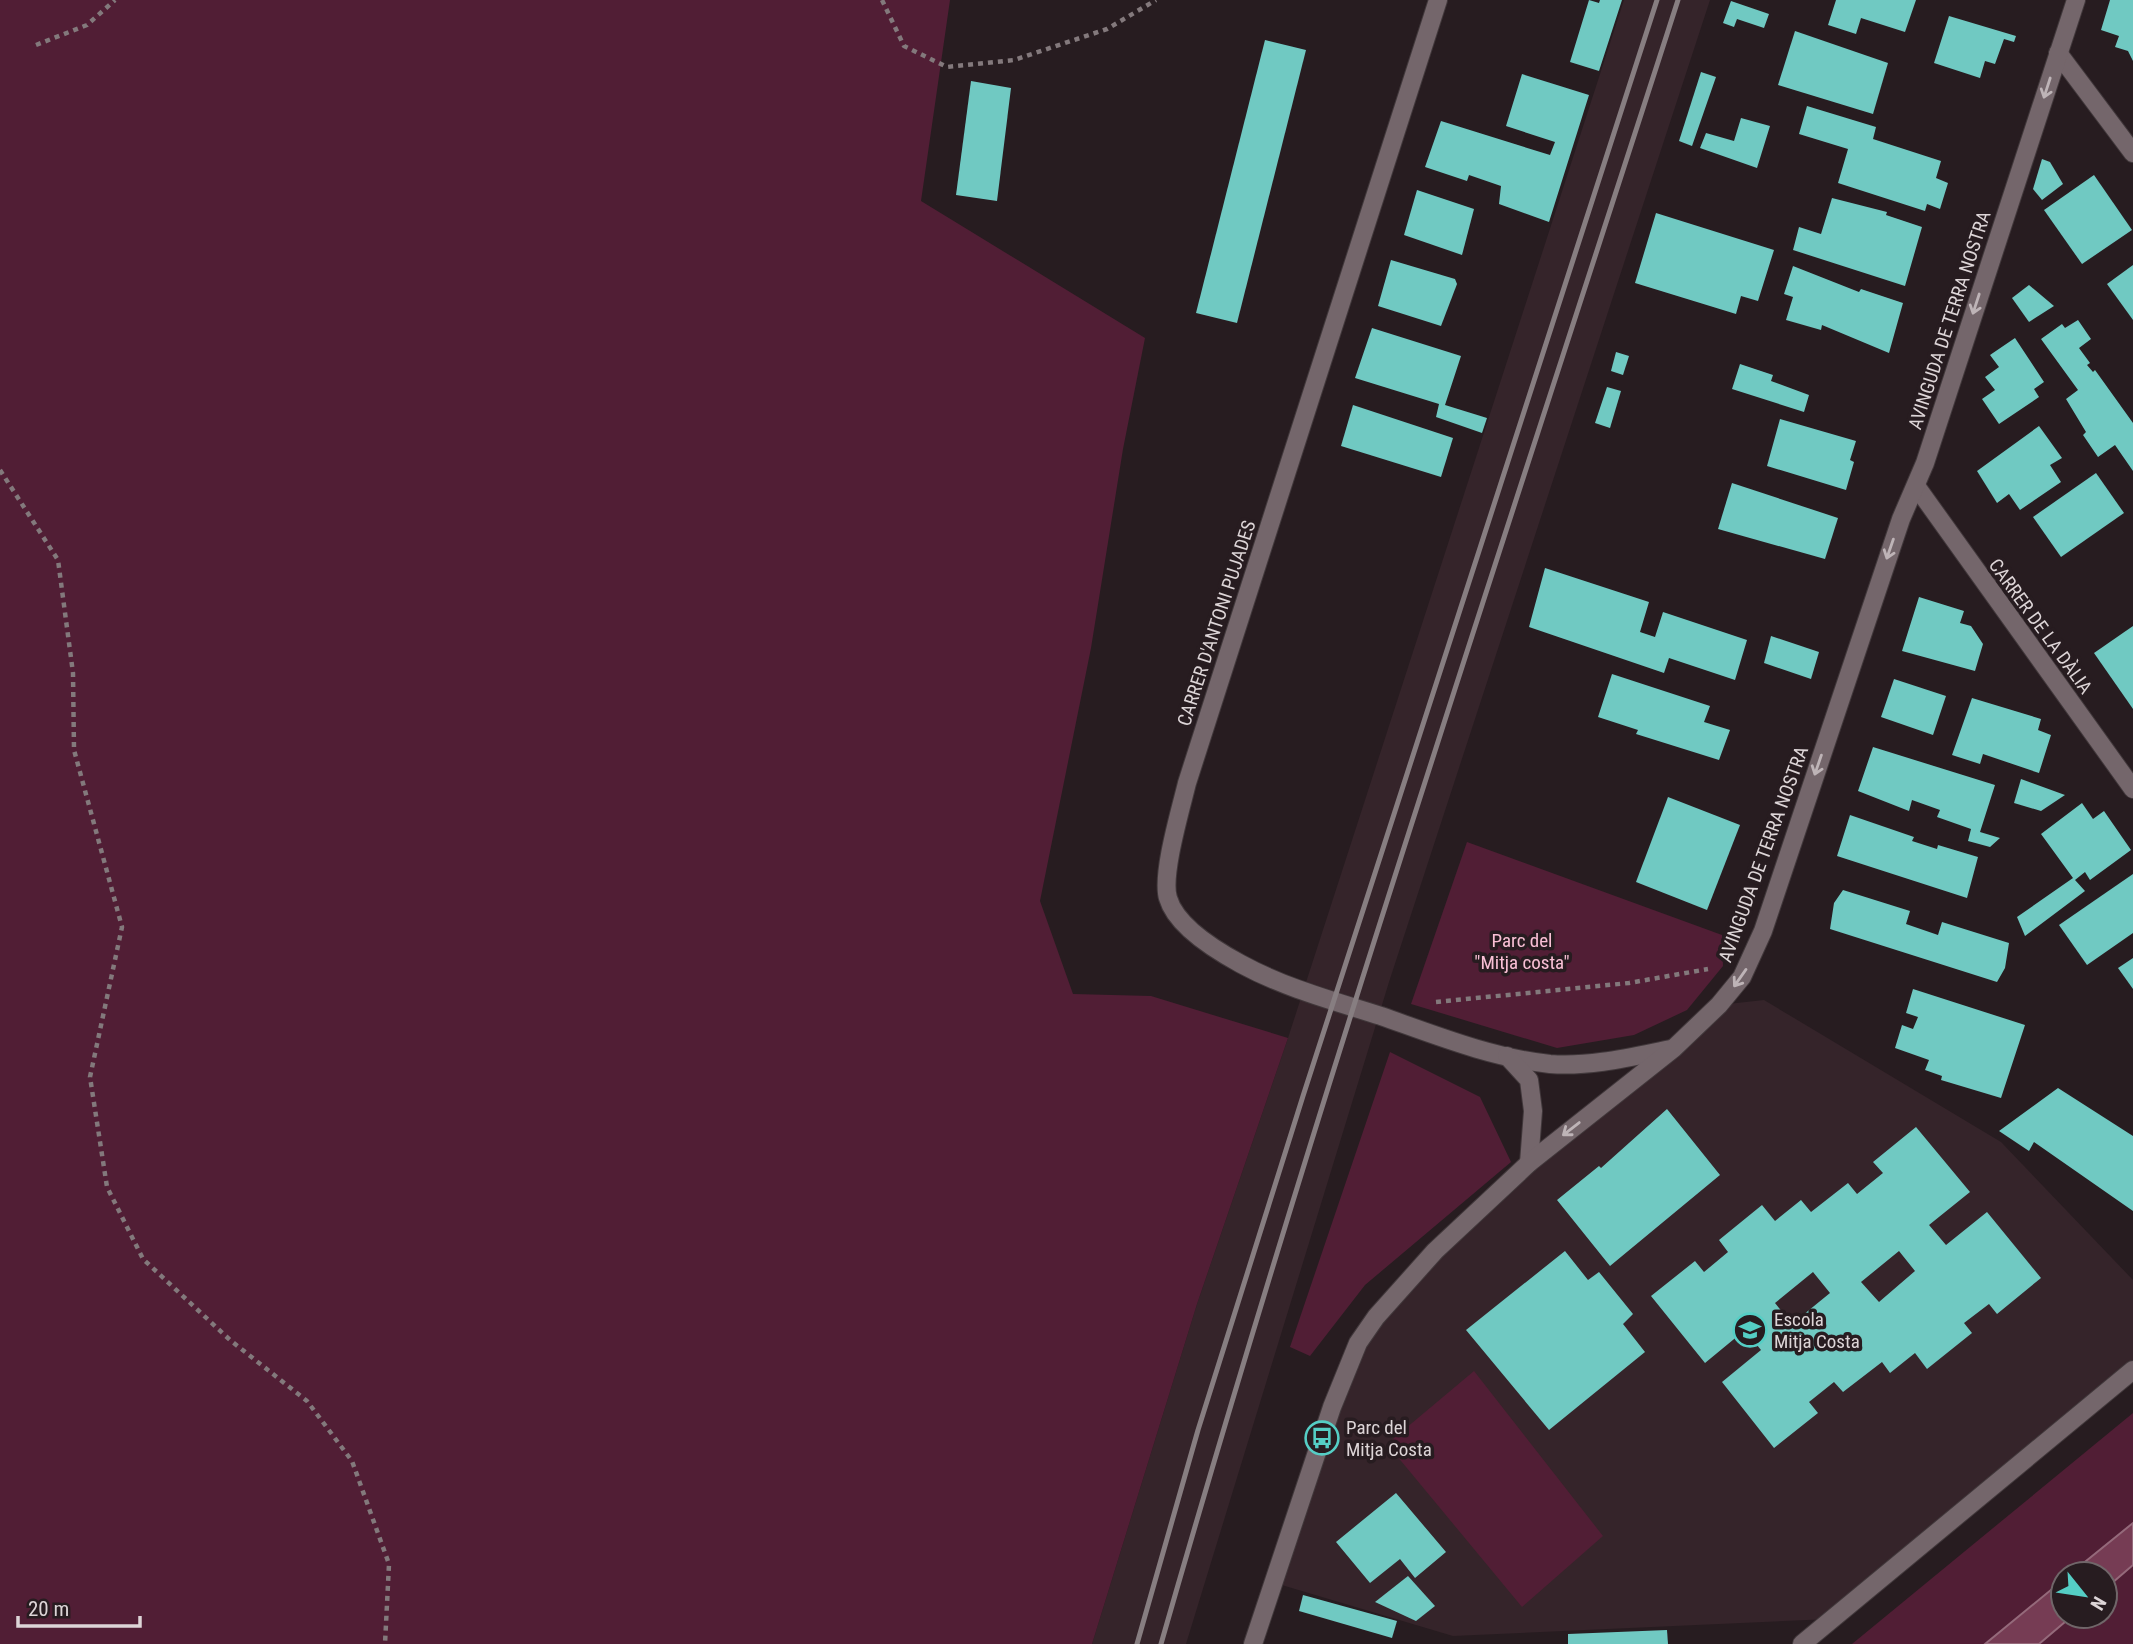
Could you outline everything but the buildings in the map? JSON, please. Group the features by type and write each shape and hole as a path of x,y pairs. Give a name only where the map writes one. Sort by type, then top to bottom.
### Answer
{"street":[{"name":"CARRER D'ANTONI PUJADES","path":"1438,0 1187,783 1170,849 1167,898 1186,927 1243,965 1302,991 1507,1056 1550,1064 1602,1063 1673,1049"},
{"name":"AVINGUDA DE TERRA NOSTRA","path":"1253,1644 1332,1407 1358,1343 1394,1295 1435,1251 1529,1163 1673,1049 1742,977 1754,953 1901,519 1916,486 2076,0"},
{"path":"2058,53 2133,153"},
{"name":"CARRER DE LA DÀLIA","path":"1916,486 2133,789"},
{"path":"1507,1056 1529,1080 1533,1111 1529,1163"},
{"path":"1802,1644 2133,1370"}],"path":[{"path":"36,44 87,25 115,0"},
{"path":"882,0 904,46 947,67 1013,60 1107,29 1156,0"},
{"path":"0,470 58,560 73,673 74,750 122,927 90,1077 107,1187 142,1259 230,1340 307,1401 352,1461 389,1564 385,1644"},
{"path":"1424,1003 1629,983 1709,968"}],"shaded area":[{"path":"1624,0 1710,0 1389,982 1186,1644 1092,1644 1197,1304 1288,1038"},
{"name":"Escola Mitja Costa","path":"1764,1000 2001,1142 2133,1280 2133,1370 1830,1619 1453,1636 1275,1583 1332,1407 1394,1295 1719,1005"},
{"path":"2133,1523 2133,1565 2119,1577 2119,1560 2087,1560"},
{"path":"2049,1591 2049,1630 2056,1630 2039,1644 1985,1644"}],"green space":[{"path":"0,0 950,0 921,201 1145,338 1123,449 1091,648 1040,901 1073,994 1151,996 1288,1038 1197,1304 1092,1644 0,1644"},
{"name":"Parc del \"Mitja costa\"","path":"1467,842 1722,935 1723,966 1687,1010 1634,1035 1557,1048 1411,1004"},
{"path":"1390,1052 1480,1097 1511,1162 1365,1285 1310,1356 1290,1347"},
{"path":"1474,1371 1603,1536 1522,1607 1387,1444"},
{"path":"2133,1413 2133,1523 2087,1560 2049,1560 2049,1591 1985,1644 1852,1644"},
{"path":"2133,1565 2133,1644 2039,1644 2056,1630 2119,1630 2119,1577"}],"railway":[{"path":"1137,1644 1198,1430 1303,1096 1657,0"},
{"path":"1161,1644 1221,1437 1348,1025 1678,0"}],"place":[{"name":"Escola Mitja Costa","path":"1750,1330"},
{"name":"Parc del Mitja Costa","path":"1322,1438"}]}
